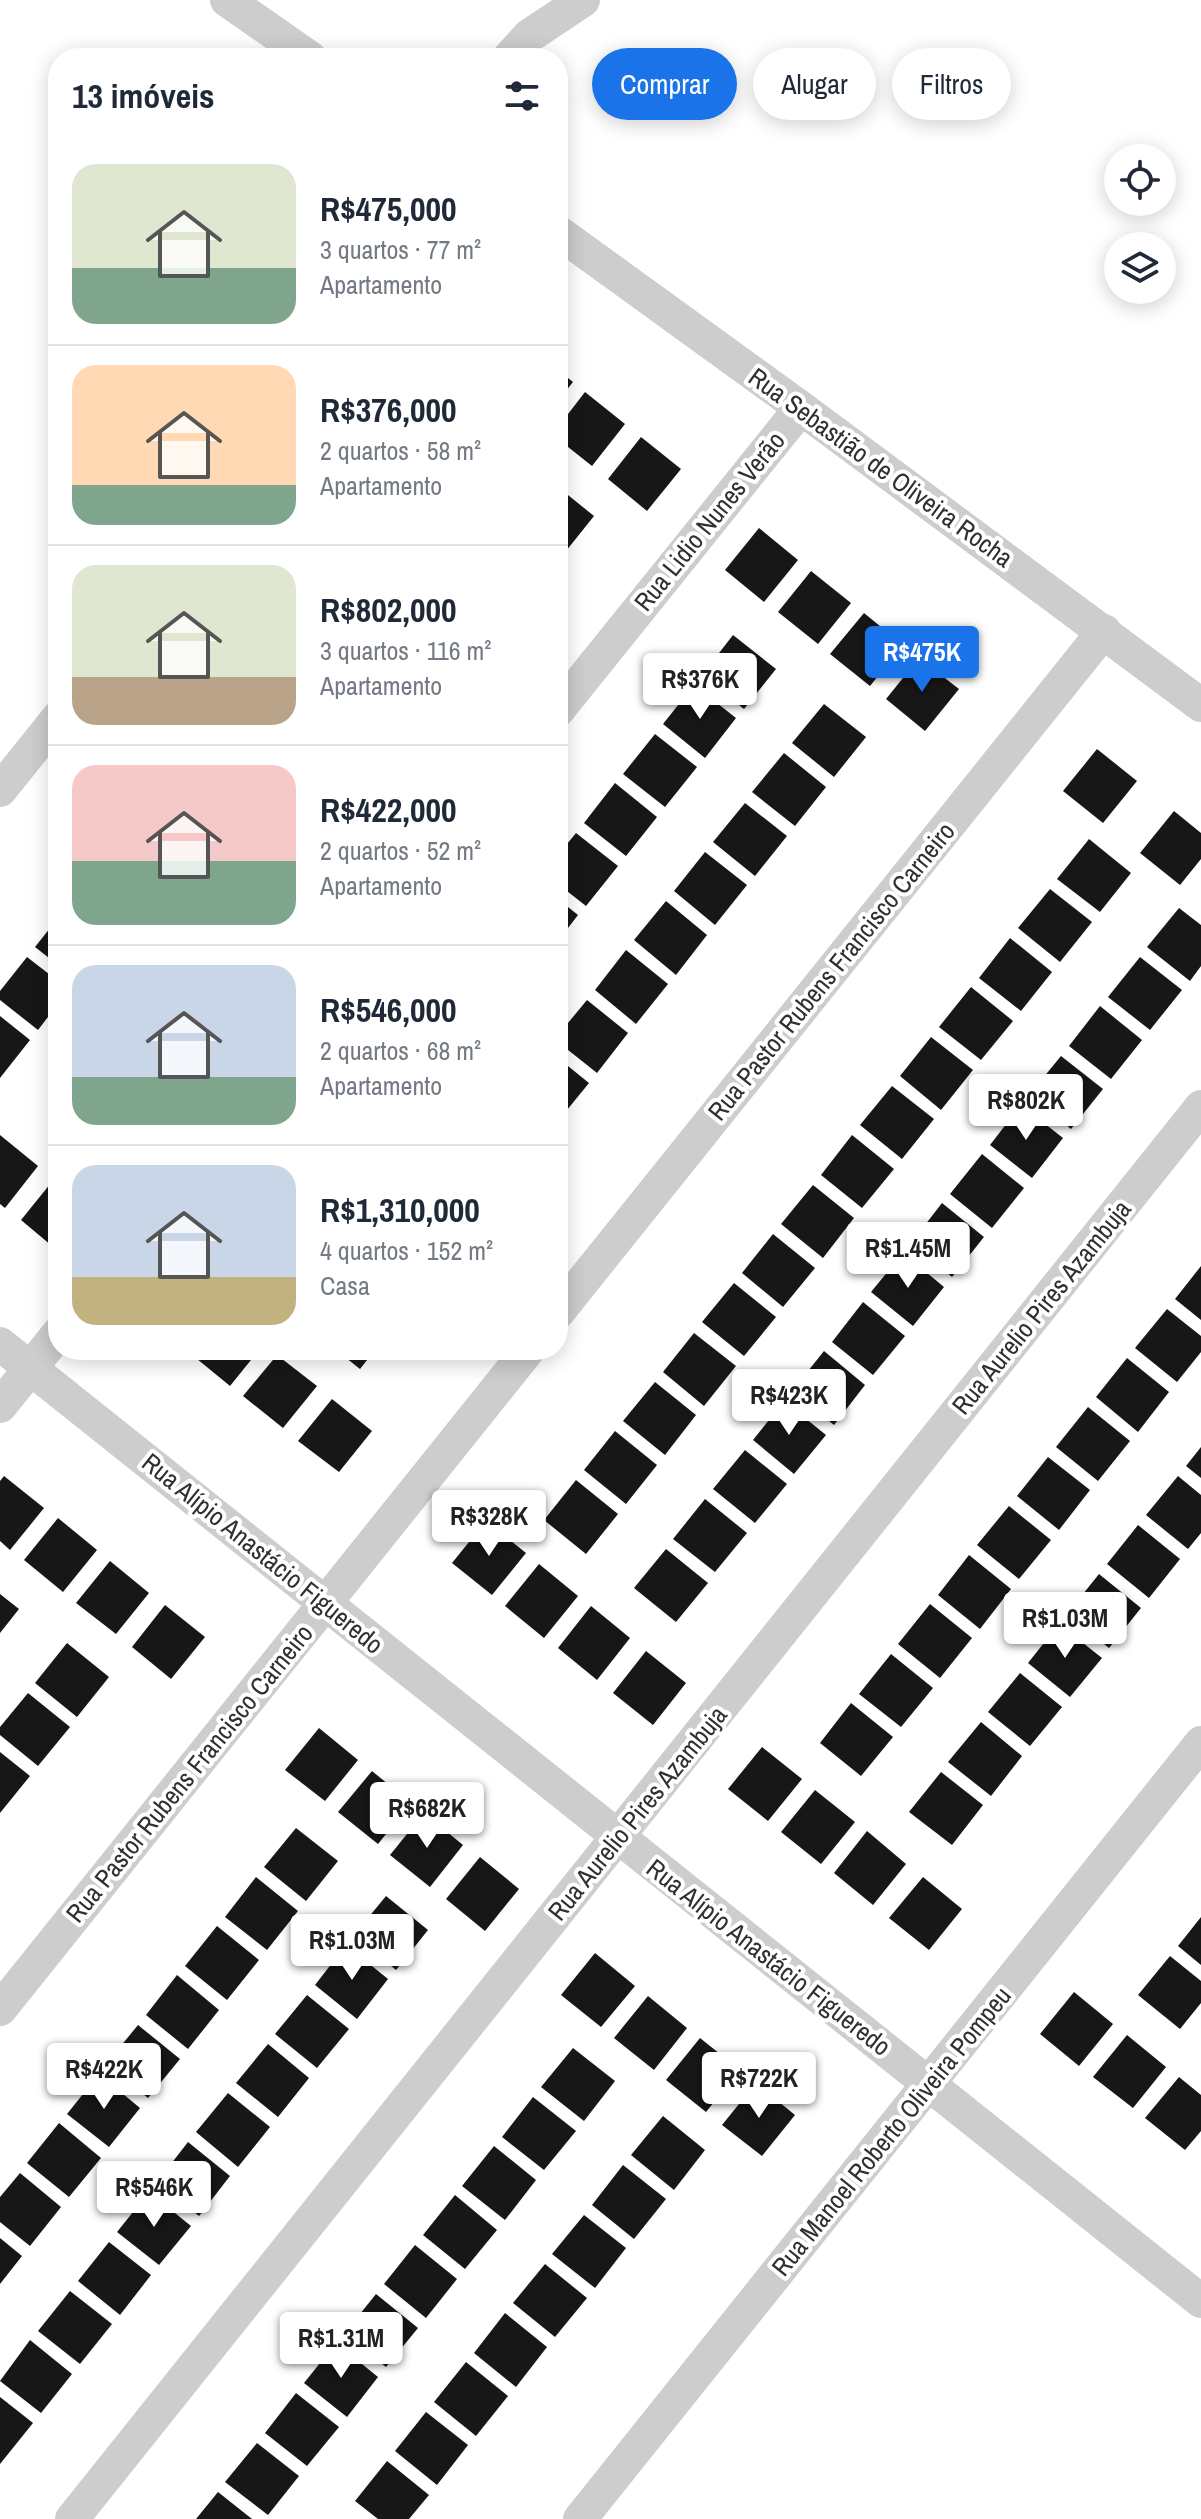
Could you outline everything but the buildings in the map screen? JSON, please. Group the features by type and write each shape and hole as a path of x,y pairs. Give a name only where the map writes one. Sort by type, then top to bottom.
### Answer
{"street":[{"path":"227,0 296,48"},
{"path":"518,48 529,36 583,0"},
{"name":"Rua Sebastião de Oliveira Rocha","path":"568,239 1201,705"},
{"name":"Rua Lidio Nunes Verão","path":"568,698 801,408"},
{"name":"Rua Pastor Rubens Francisco Carneiro","path":"568,1300 1104,631"},
{"path":"0,790 48,730"},
{"name":"Rua Aurelio Pires Azambuja","path":"72,2519 1201,1107"},
{"name":"Rua Alípio Anastácio Figueredo","path":"0,1344 1201,2301"},
{"path":"0,1406 48,1346"},
{"name":"Rua Pastor Rubens Francisco Carneiro","path":"0,2009 520,1360"},
{"name":"Rua Manoel Roberto Oliveira Pompeu","path":"580,2519 1201,1743"}]}
